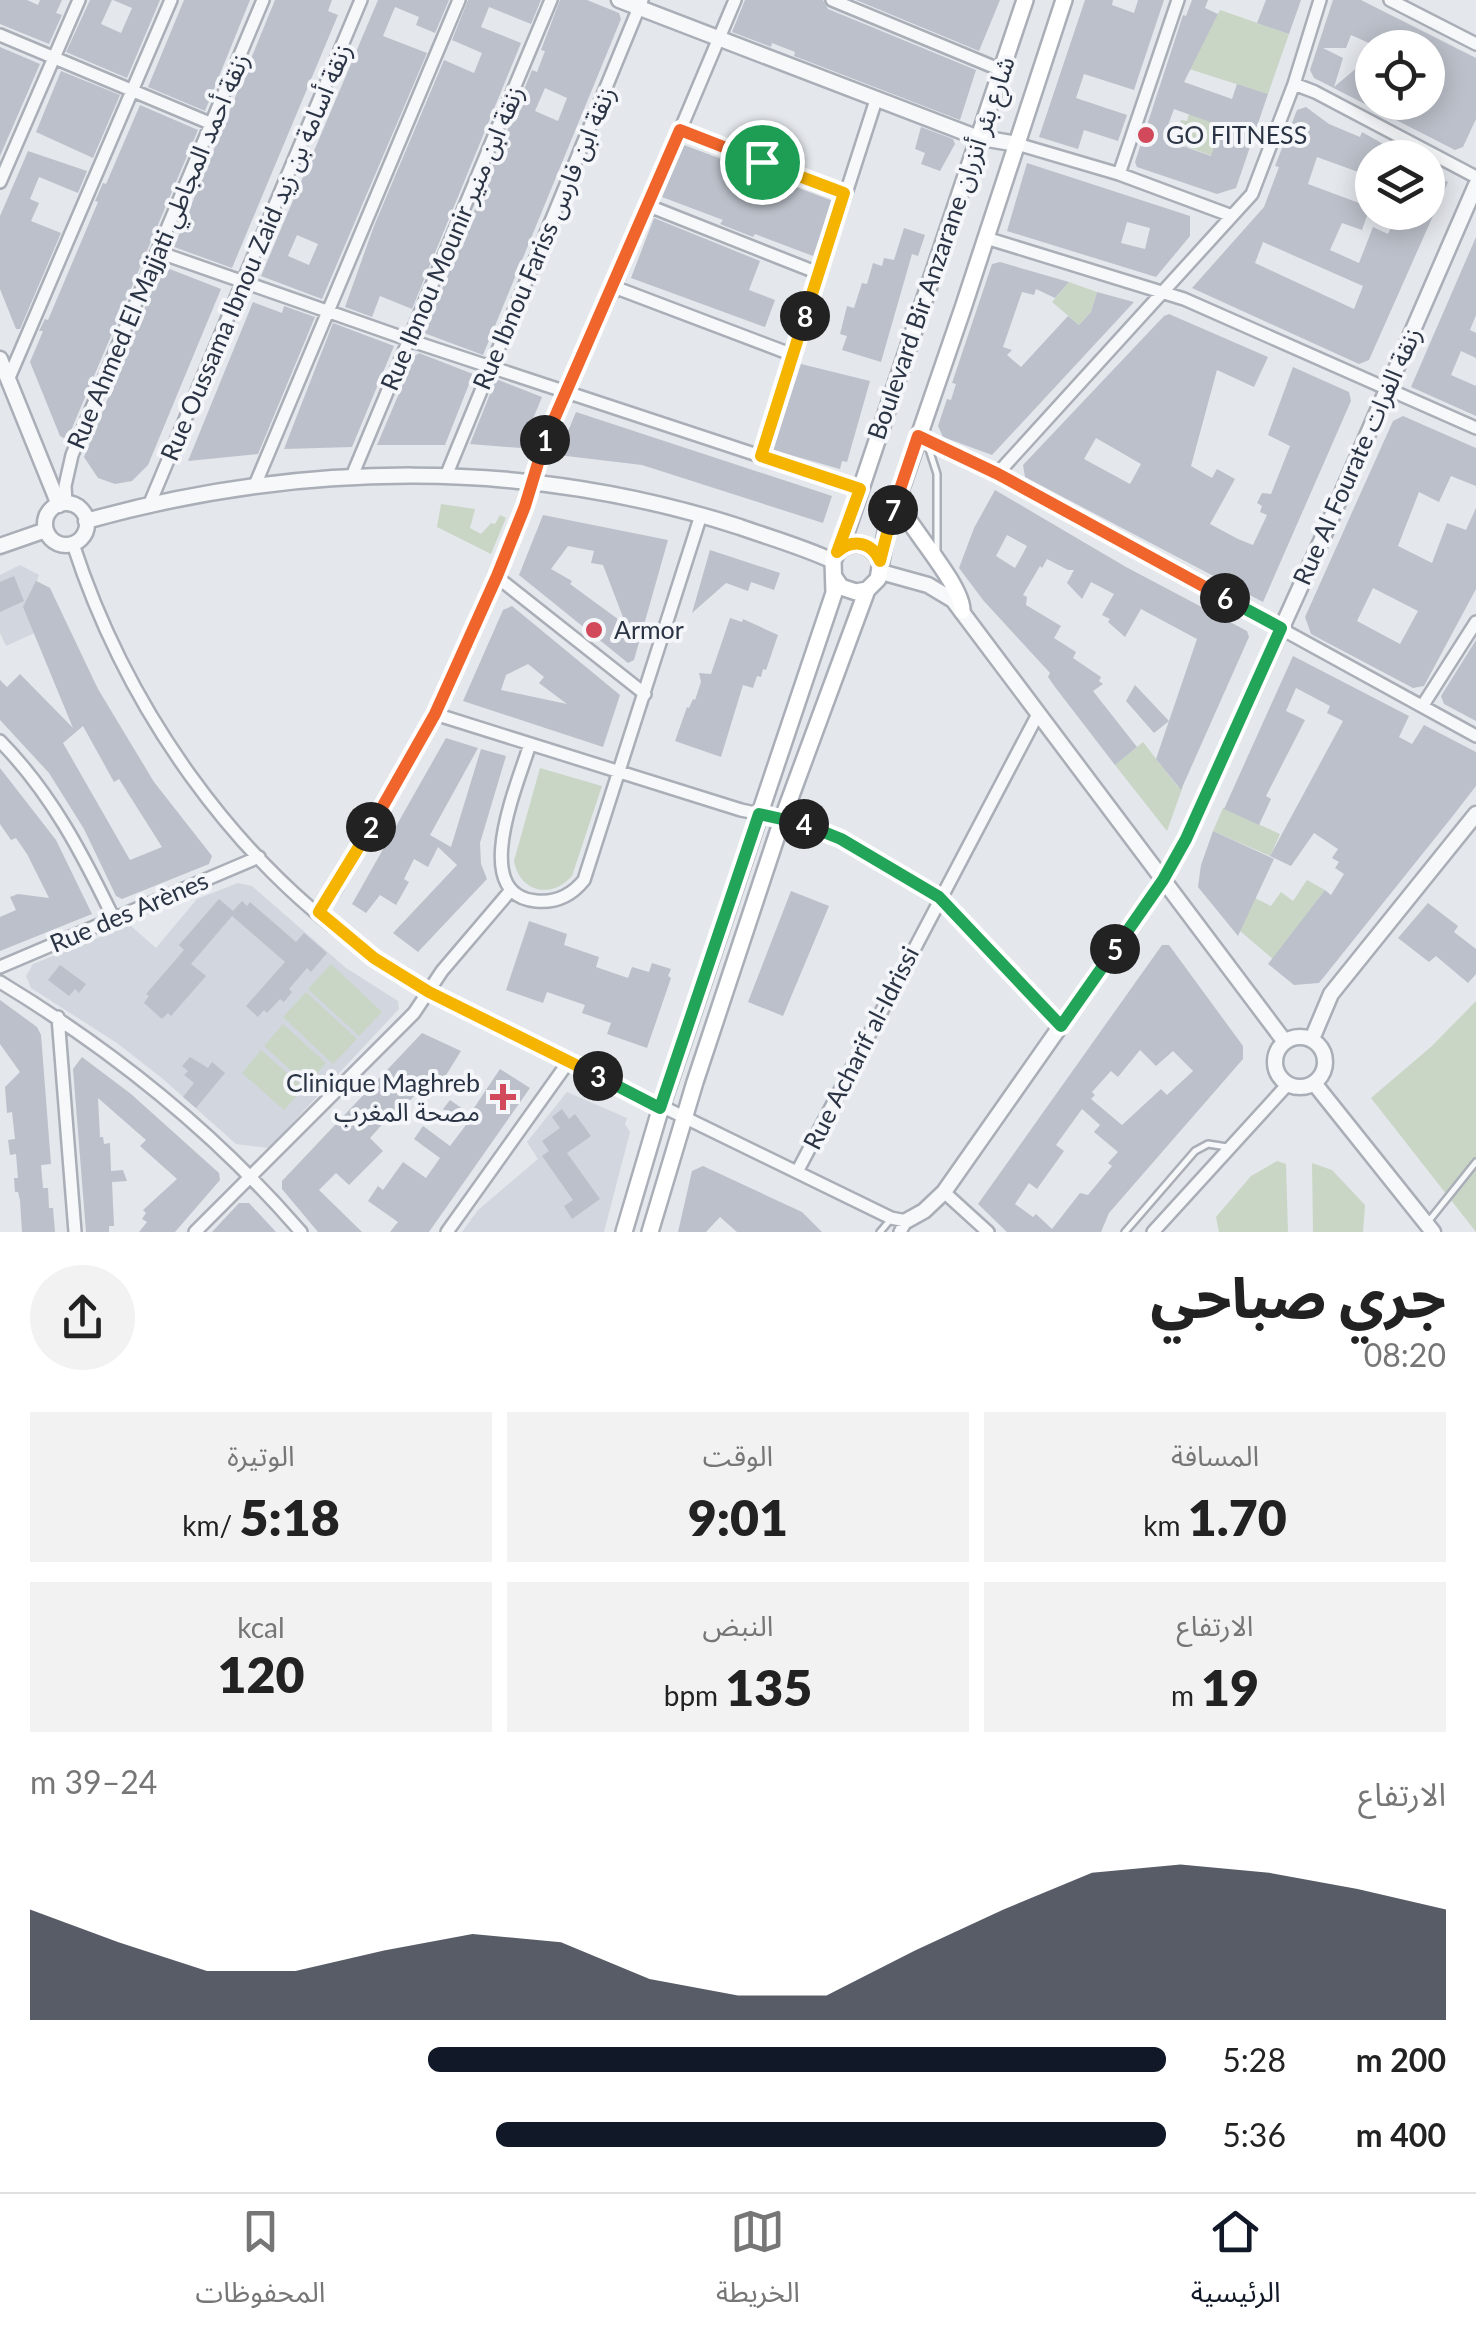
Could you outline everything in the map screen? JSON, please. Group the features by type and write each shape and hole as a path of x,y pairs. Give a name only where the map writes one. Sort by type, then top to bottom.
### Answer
{"main road":[{"name":"Boulevard Bir Anzarane شارع بئر أنزران","path":"624,1232 660,1108 834,593 835,563 1024,0"},
{"name":"Boulevard Bir Anzarane شارع بئر أنزران","path":"881,567 883,542 896,500 1064,0"},
{"path":"896,500 962,600 962,612"},
{"path":"650,1232 683,1119 782,820 867,590 876,582 881,567 873,549 862,544 846,546 835,563 848,590 867,590"}],"street":[{"path":"0,182 79,0"},
{"path":"8,380 171,0"},
{"name":"Rue Ahmed El Majjati زنقة أحمد المجاطي","path":"63,504 72,456 263,0"},
{"name":"Rue Oussama Ibnou Zaid زنقة أسامة بن زيد","path":"150,503 361,0"},
{"path":"255,485 459,0"},
{"name":"Rue Ibnou Mounir زنقة ابن منير","path":"352,476 552,0"},
{"path":"619,0 641,4 718,38 976,137 1017,144 1119,174 1232,216"},
{"path":"319,912 435,714 525,506 538,456 735,0"},
{"path":"832,0 1000,70"},
{"path":"1119,174 1178,0"},
{"path":"998,474 1252,194 1294,84 1320,0"},
{"path":"1390,0 1476,44"},
{"name":"Rue Ibnou Fariss زنقة ابن فارس","path":"446,476 641,4"},
{"path":"0,35 212,124"},
{"path":"1294,84 1476,181"},
{"path":"761,456 876,100"},
{"path":"680,130 844,193"},
{"name":"Rue Al Fourate زنقة الفرات","path":"899,1224 924,1211 944,1192 1163,880 1186,839 1476,181"},
{"path":"648,206 818,273"},
{"path":"986,238 1164,292 1476,428"},
{"path":"158,252 409,340 860,489"},
{"path":"614,287 793,355"},
{"path":"0,360 63,504 80,510 86,521 83,535 73,544 55,542 46,530 48,514 63,504"},
{"path":"918,437 998,474 1476,736"},
{"path":"86,521 150,503 255,485 352,476 531,480 653,502 701,515 808,550 835,563"},
{"path":"530,744 502,838 501,867 510,890 524,899 546,902 565,897 582,884 701,515"},
{"path":"0,546 46,530"},
{"path":"73,544 97,613 144,704 185,767 259,858 374,958 429,992 899,1224"},
{"path":"881,567 938,590 962,612 1285,1042"},
{"path":"497,576 645,694"},
{"path":"1424,705 1476,622"},
{"path":"435,714 841,839 939,897 1061,1026"},
{"name":"Rue Acharif al-Idrissi","path":"797,1172 1038,714"},
{"path":"0,741 48,796 113,918"},
{"path":"1312,1040 1332,994 1476,814"},
{"name":"Rue des Arènes","path":"0,967 259,858"},
{"path":"195,1232 414,1013 442,971 510,890"},
{"path":"0,982 58,1017 155,1088 253,1176 301,1232"},
{"path":"58,1017 75,1232"},
{"path":"1299,1036 1312,1040 1322,1048 1322,1073 1314,1083 1302,1087 1288,1084 1279,1076 1277,1052 1285,1042 1299,1036"},
{"path":"447,1232 569,1061"},
{"path":"1314,1083 1429,1228"},
{"path":"1154,1232 1288,1084"},
{"path":"944,1192 988,1232"}],"lane":[{"path":"918,437 932,450 936,464 937,562"},
{"path":"1125,1232 1195,1151 1208,1144 1227,1148"},
{"path":"1429,1228 1476,1162"},
{"path":"880,1232 899,1224"}],"shaded area":[{"path":"20,565 39,575 37,581 50,588 63,620 6,646 0,633 0,575"},
{"path":"238,883 252,886 346,968 398,1001 399,1009 269,1148 236,1144 117,1043 31,988 26,976 33,964 130,925 156,948 197,899"},
{"path":"567,1092 627,1118 625,1124 630,1132 604,1232 462,1232 478,1210 538,1159 527,1142"}],"green space":[{"path":"1220,10 1289,34 1268,94 1189,69"},
{"path":"1189,114 1221,126 1226,161 1174,142 1181,120 1187,121"},
{"path":"1069,282 1097,292 1091,312 1079,325 1052,302"},
{"path":"441,504 475,509 470,528 481,534 500,515 506,518 491,554 437,527"},
{"path":"1143,742 1178,787 1183,786 1167,831 1115,765"},
{"path":"540,768 602,786 572,876 546,890 523,880 514,861"},
{"path":"1223,808 1280,834 1270,856 1213,831"},
{"path":"1307,880 1325,890 1273,959 1240,931 1255,898 1271,906 1281,892 1293,901"},
{"path":"331,964 382,1012 359,1036 308,989"},
{"path":"306,992 357,1039 333,1064 283,1017"},
{"path":"1476,1001 1476,1232 1371,1098 1432,1046"},
{"path":"283,1024 326,1063 307,1085 264,1046"},
{"path":"261,1050 304,1088 284,1110 242,1073"},
{"path":"1277,1161 1286,1164 1288,1232 1219,1232 1216,1217 1251,1176"},
{"path":"1312,1163 1332,1170 1365,1205 1363,1232 1313,1232"}],"building":[{"path":"0,0 27,0 38,5 40,0 62,0 56,13 62,15 49,44 0,24"},
{"path":"90,0 112,0 101,24 121,33 132,8 113,0 160,0 127,78 66,52"},
{"path":"184,0 250,0 205,111 148,87"},
{"path":"275,0 332,0 328,11 338,15 232,268 174,247"},
{"path":"378,0 449,0 435,33 416,25 419,17 395,7 383,36 427,53 322,299 261,276","holes":["297,235 318,244 309,265 288,256"]},
{"path":"468,0 541,0 531,24 489,7 481,27 521,43 412,309 380,296 372,317 345,307 374,226 444,60 474,73 482,53 452,40"},
{"path":"560,0 587,0 619,13 621,19 483,355 424,333 532,70 537,72 545,51 541,50","holes":["545,88 567,98 558,121 535,111"]},
{"path":"745,0 823,0 828,9 976,70 960,120 794,56 795,52 772,43 771,47 732,32"},
{"path":"856,0 1000,0 979,51"},
{"path":"1085,0 1113,0 1112,5 1134,13 1138,0 1164,0 1134,90 1084,74 1076,98 1127,115 1118,141 1084,130 1078,149 1039,137"},
{"path":"1192,0 1208,0 1205,8 1218,14 1184,82 1232,99 1237,84 1268,94 1236,188 1217,194 1137,167 1135,162 1183,15 1186,16","holes":["1174,109 1221,126 1211,156 1163,139"]},
{"path":"1266,0 1301,0 1289,34 1257,23"},
{"path":"1333,0 1361,0 1420,30 1355,30 1355,37 1351,35 1346,48 1323,48 1343,58 1334,87 1355,69 1355,99 1314,78 1310,70"},
{"path":"1445,42 1476,58 1476,119 1463,147 1455,150 1445,145 1445,140 1435,140 1396,120 1445,120"},
{"path":"0,47 40,64 0,156"},
{"path":"61,71 120,95 93,158 36,132"},
{"path":"140,105 198,130 67,440 60,436 30,362 43,331 39,331 48,320 98,202 95,201"},
{"path":"1306,107 1329,124 1360,137 1362,132 1376,140 1355,140 1355,171 1317,157 1308,184 1355,201 1355,228 1342,223 1330,250 1359,263 1372,230 1388,234 1390,230 1427,230 1369,360 1359,364 1192,288 1264,207 1279,167 1275,166 1297,110","holes":["1263,242 1363,286 1354,309 1255,263"]},
{"path":"921,127 953,139 955,144 940,171 921,164 925,153 915,149"},
{"path":"684,145 833,201 813,256 755,234 753,237 720,224 723,220 662,197"},
{"path":"28,151 87,171 78,193 39,177 30,199 39,203 31,221 61,233 20,329 16,329 0,289 0,216"},
{"path":"1027,163 1190,216 1190,236 1156,277 1007,231","holes":["1127,222 1150,228 1145,249 1121,243"]},
{"path":"654,218 760,261 749,290 775,300 765,327 631,278"},
{"path":"904,228 925,235 918,256 912,254 881,362 842,350 847,336 840,334 847,306 854,308 873,263 882,266 884,258 894,260"},
{"path":"1476,237 1476,315 1470,330 1476,333 1476,358 1461,351 1451,375 1476,386 1476,416 1411,387"},
{"path":"1000,262 1069,282 1055,298 1036,289 1034,295 1022,292 1003,347 1012,350 1007,355 1021,367 1068,316 1079,325 1091,312 1097,292 1134,302 992,455 943,437 938,426 947,399 951,400 956,384 952,383 992,264"},
{"path":"162,266 221,289 148,465 132,481 115,484 98,478 84,457"},
{"path":"253,302 282,313 284,306 315,317 258,454 188,461"},
{"path":"1169,314 1268,357 1254,387 1217,370 1191,466 1212,478 1217,469 1235,479 1210,524 1238,539 1253,545 1267,515 1260,512 1262,506 1257,503 1262,493 1271,494 1290,446 1268,435 1293,367 1349,392 1351,401 1263,602 1025,477 1023,465","holes":["1096,438 1141,464 1130,484 1084,459"]},
{"path":"333,323 394,346 352,447 284,449"},
{"path":"419,353 473,374 445,445 377,445 415,356"},
{"path":"801,364 870,381 847,462 842,461 840,469 773,450"},
{"path":"496,379 542,397 521,448 470,444"},
{"path":"576,412 832,496 823,523 642,465 558,455"},
{"path":"1403,416 1476,448 1476,486 1451,476 1439,502 1419,492 1398,546 1432,563 1447,523 1466,530 1476,508 1476,589 1424,686 1413,688 1311,634 1305,617 1393,421","holes":["1373,588 1418,611 1400,644 1357,621"]},
{"path":"995,490 1126,567 1247,631 1249,637 1181,790 1156,759 1197,639 1141,609 1125,637 1102,615 1114,594 1091,582 1082,599 1067,583 1074,570 1047,559 1040,566 1023,595 1027,597 1026,605 1061,626 1054,638 1076,652 1073,658 1101,677 1099,681 1103,684 1093,691 1137,747 1115,765 1055,687 1048,677 1050,673 959,568 974,528","holes":["1007,535 1027,546 1015,568 996,556"]},
{"path":"543,515 668,540 634,660 628,663 519,575","holes":["568,546 594,551 591,563 603,565 626,625 551,569"]},
{"path":"710,550 780,573 774,590 751,582 748,591 726,583 692,613"},
{"path":"14,576 24,601 0,612 0,582"},
{"path":"36,581 50,588 98,689 154,782 212,856 209,864 122,899 116,896 84,829 49,773 0,720 0,680 7,687 20,674 73,728 23,607","holes":["83,726 114,782 119,779 162,847 130,860 63,743"]},
{"path":"512,606 620,695 603,747 463,701 503,610","holes":["528,664 544,677 539,683 567,704 501,690 506,675"]},
{"path":"730,618 742,622 743,619 778,635 766,670 763,669 761,677 757,676 753,688 743,685 721,757 675,741 687,707 695,700 701,682 699,673 711,674"},
{"path":"1476,640 1476,721 1444,704 1441,696"},
{"path":"1293,656 1409,716 1399,737 1412,744 1424,725 1476,752 1476,786 1452,817 1319,983 1294,985 1268,964 1325,890 1331,895 1344,874 1335,868 1339,862 1332,858 1338,849 1314,833 1291,866 1270,856 1343,721 1327,713 1330,706 1296,688 1286,711 1305,720 1266,796 1271,799 1259,825 1224,809"},
{"path":"1135,685 1169,721 1154,733 1126,701"},
{"path":"446,738 478,748 430,835 451,847 481,749 506,756 480,843 481,864 487,879 418,952 393,933 457,865 438,847 428,867 414,859 404,879 409,882 396,905 380,895 366,913 352,904"},
{"path":"0,768 56,840 92,914 0,951 0,917 16,910 10,897 18,894 49,898 27,854 0,824"},
{"path":"1213,831 1274,859 1238,936 1198,887"},
{"path":"791,891 829,906 783,1016 748,1002"},
{"path":"219,899 233,911 242,901 247,906 250,902 296,942 304,933 327,953 311,972 307,968 289,989 292,992 284,1002 280,999 258,1017 246,1006 285,962 232,916 191,964 206,976 171,1016 168,1013 162,1019 144,1003 149,996 146,994 184,950 179,945"},
{"path":"1428,903 1458,926 1454,932 1476,949 1476,974 1468,983 1436,956 1429,962 1398,938"},
{"path":"529,921 567,934 564,945 599,957 596,967 628,978 632,967 649,972 652,963 671,969 647,1048 607,1034 611,1023 582,1013 585,1005 547,992 543,1003 506,990"},
{"path":"1162,945 1169,945 1243,1046 1243,1059 1109,1213 1101,1232 1007,1232 978,1204","holes":["1140,1050 1156,1066 1173,1051 1193,1071 1167,1095 1161,1089 1122,1125 1091,1099 1095,1095 1092,1092 1111,1071 1118,1077","1082,1109 1100,1125 1094,1132 1118,1152 1108,1163 1112,1166 1088,1195 1080,1193 1052,1229 1036,1214 1033,1217 1015,1204 1029,1183 1037,1189 1064,1151 1056,1145"]},
{"path":"60,965 86,984 79,993 75,989 69,996 48,980"},
{"path":"0,1000 37,1027 41,1035 51,1164 41,1165 55,1232 22,1232 20,1200 15,1192 16,1154 10,1155 8,1140 15,1139 12,1112 7,1113 5,1087 20,1072 0,1044"},
{"path":"422,1033 461,1051 443,1080 431,1072 414,1090 417,1093 370,1138 383,1151 349,1185 336,1173 319,1190 362,1232 318,1232 282,1189 282,1181"},
{"path":"82,1057 131,1094 219,1173 220,1180 175,1232 139,1232 147,1222 142,1219 146,1213 143,1210 177,1179 140,1146 146,1140 98,1098 100,1137 104,1144 110,1143 111,1171 123,1170 127,1181 112,1182 114,1226 109,1226 109,1232 86,1232 73,1069"},
{"path":"190,1057 208,1068 212,1062 225,1073 196,1108 183,1097 194,1083 184,1075 188,1071 182,1066"},
{"path":"500,1069 530,1088 429,1232 390,1232 398,1222 368,1201 378,1186 383,1190 403,1162 426,1178 440,1158 414,1139 423,1126 450,1146 466,1125 443,1109 450,1100 470,1114"},
{"path":"562,1109 569,1119 575,1114 591,1136 567,1153 600,1199 572,1219 564,1206 573,1200 542,1156 549,1151 542,1141 560,1128 552,1117"},
{"path":"703,1166 802,1212 822,1232 737,1232 720,1217 706,1232 678,1232 692,1171"},
{"path":"239,1203 249,1203 276,1232 212,1232"}],"place":[{"name":"GO FITNESS","path":"1146,135"},
{"name":"Armor","path":"594,630"},
{"name":"Clinique Maghreb مصحة المغرب","path":"503,1097"}],"route":[{"path":"680,130 762,162 844,193 761,456 860,489 837,552 858,543 873,549 880,561 918,436 998,474 1281,628 1186,839 1163,880 1061,1026 939,897 841,839 759,814 660,1108 454,1006 374,958 319,912 435,714 525,506 538,456 680,130"}]}
